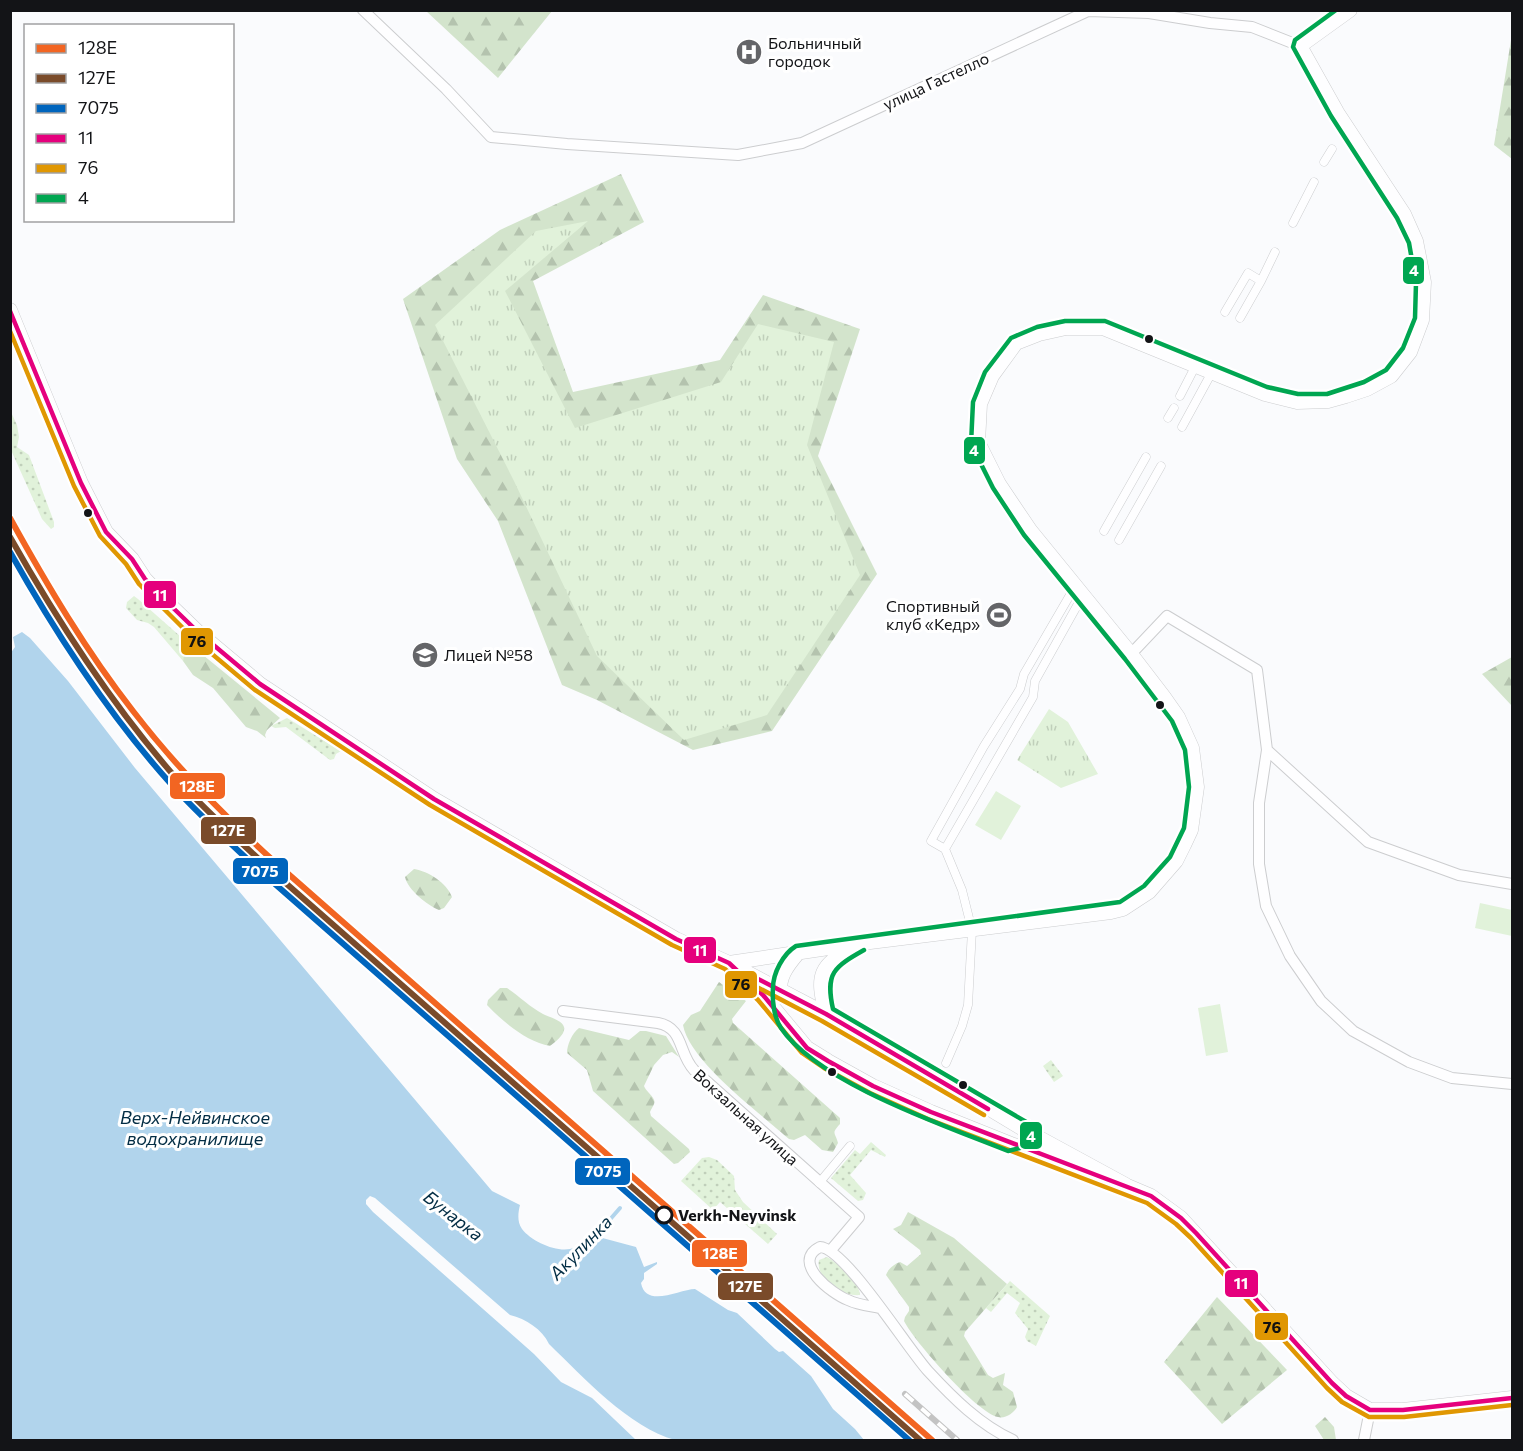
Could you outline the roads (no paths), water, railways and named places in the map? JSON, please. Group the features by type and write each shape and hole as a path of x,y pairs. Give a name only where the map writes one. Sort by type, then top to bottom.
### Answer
{"street":[{"name":"улица Гастелло","path":"363,10 446,89 491,137 738,155 802,143 1088,11 1149,13 1252,27 1300,46"},
{"path":"729,963 862,943 1096,915 1123,909 1149,892 1176,861 1191,830 1197,787 1192,748 1178,717 1131,654 1030,530 999,484 978,442 980,404 992,376 1016,343 1039,334 1066,328 1103,328 1265,394 1297,402 1328,401 1367,389 1391,376 1410,352 1422,320 1424,282 1416,241 1404,214 1337,112 1300,46 1350,10"},
{"path":"1324,162 1332,148"},
{"path":"1293,223 1314,182"},
{"path":"1240,318 1275,252"},
{"path":"1225,312 1248,273 1261,281"},
{"path":"10,310 81,483 106,532 132,559 145,579 198,632 260,684 434,799 676,939 729,963 826,1014 935,1076 1023,1130 1126,1185"},
{"path":"1180,396 1196,366"},
{"path":"1182,427 1212,372"},
{"path":"1168,418 1174,408"},
{"path":"1104,531 1146,457"},
{"path":"1119,540 1161,466"},
{"path":"946,1063 962,1026 968,1005 972,930 962,890 945,849 932,841 984,746 1020,689 1024,675 1070,595"},
{"path":"945,849 1033,697 1035,681 1078,604"},
{"path":"1131,654 1167,616 1257,670 1267,750 1259,803 1259,864 1266,906 1290,956 1321,1001 1353,1031 1409,1062 1452,1078 1512,1084"},
{"path":"1267,750 1368,842 1459,875 1512,884"},
{"path":"826,1014 820,992 824,969 831,962 862,943"},
{"path":"785,1022 779,990 781,978 798,953"},
{"path":"729,963 763,995 807,1048 849,1073 912,1104 1151,1196 1181,1218 1332,1383 1353,1401 1371,1410 1403,1410 1512,1398"},
{"name":"Вокзальная улица","path":"563,1011 658,1023 672,1028 694,1070 859,1217 831,1250 820,1247 811,1254 810,1266 818,1278 831,1290 847,1300 880,1308"},
{"path":"1011,1144 1023,1140 1023,1130"},
{"path":"819,1183 850,1146"},
{"path":"831,1250 880,1308 911,1351 955,1400 974,1416 1013,1440"},
{"path":"1364,1440 1371,1410"}],"water":[{"name":"Верх-Нейвинское водохранилище","path":"22,632 68,681 135,768 492,1191 520,1205 518,1214 520,1226 531,1238 557,1249 574,1248 595,1236 636,1247 644,1267 657,1262 644,1273 641,1283 644,1291 649,1295 664,1296 695,1289 728,1310 737,1313 775,1349 779,1352 783,1351 811,1376 833,1409 864,1440 675,1440 658,1434 641,1425 608,1400 549,1344 538,1329 510,1315 370,1196 366,1204 373,1212 534,1354 561,1382 592,1398 636,1440 11,1440 10,654 15,647 13,637"}],"waterway":[{"name":"Акулинка","path":"593,1239 620,1208"}],"railway":[{"path":"905,1394 957,1440"}],"place":[{"name":"Больничный городок","path":"749,52"},
{"name":"Спортивный клуб «Кедр»","path":"999,615"},
{"name":"Лицей №58","path":"425,655"},
{"name":"Verkh-Neyvinsk","path":"664,1215"}],"water label":[{"name":"Бунарка","path":"453,1216"}]}
